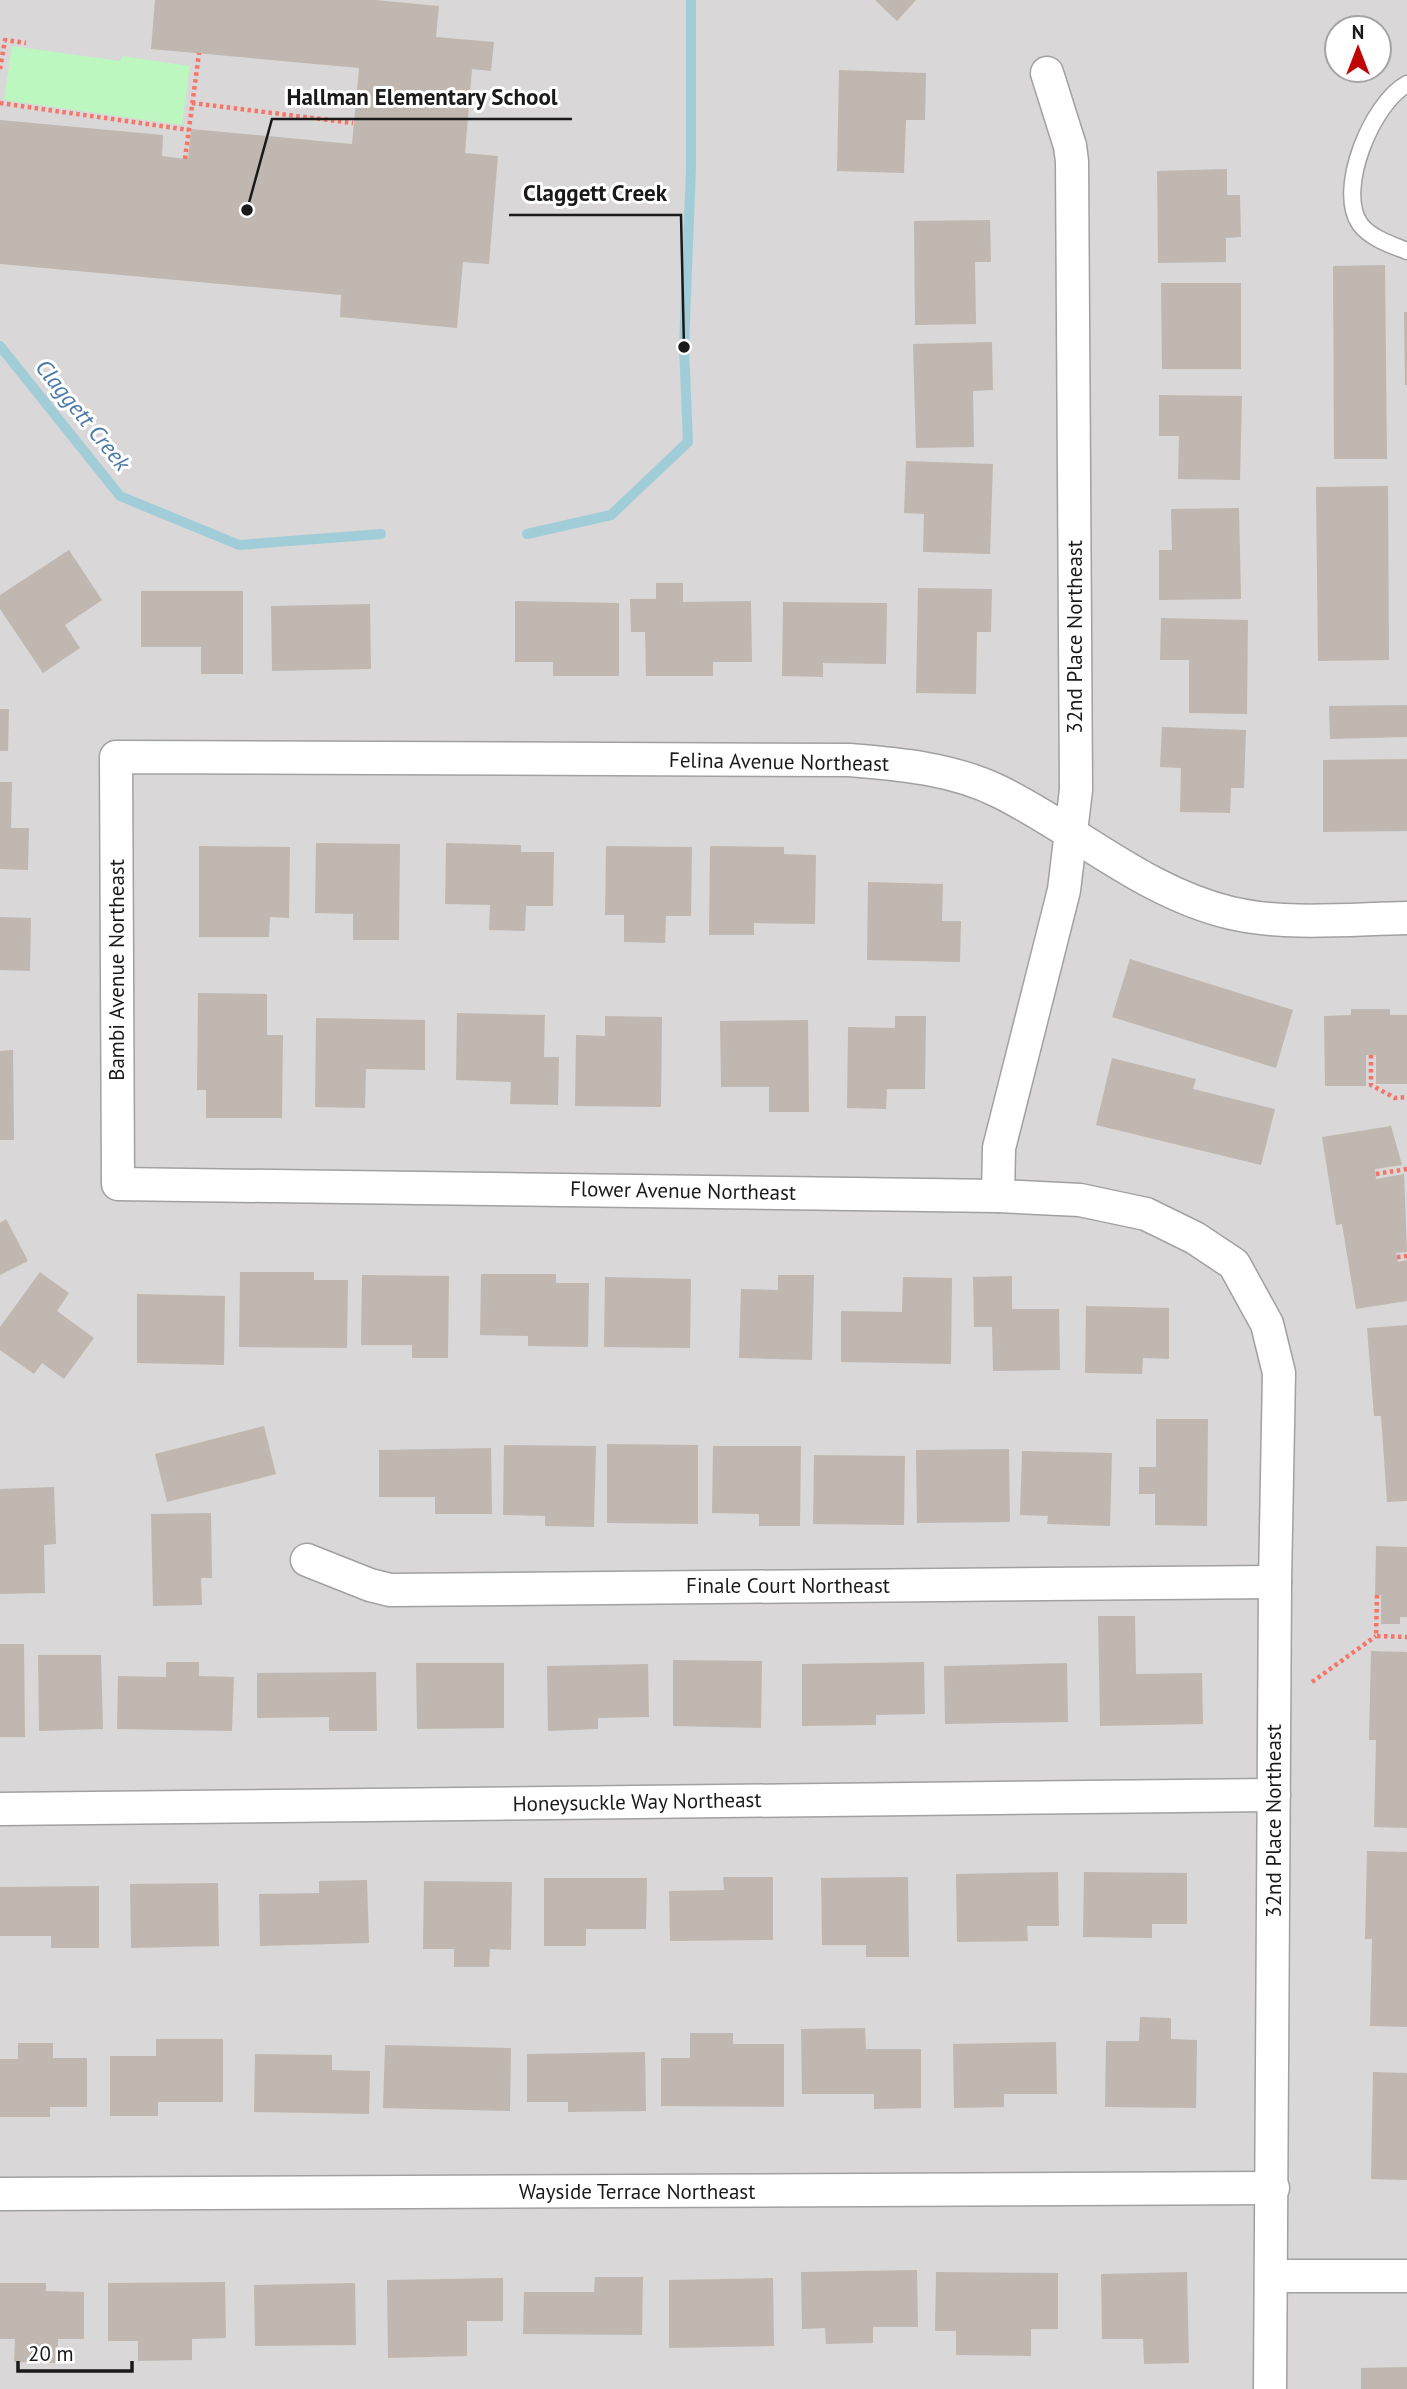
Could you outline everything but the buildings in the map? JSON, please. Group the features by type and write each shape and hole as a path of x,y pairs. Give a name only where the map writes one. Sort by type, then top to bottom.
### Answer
{"street":[{"name":"32nd Place Northeast","path":"998,1196 999,1149 1064,890 1073,835 1076,776 1072,161 1070,146 1047,73"},
{"name":"Felina Avenue Northeast","path":"116,757 490,757 892,764 938,771 997,791 1137,873 1230,913 1276,919 1407,918"},
{"name":"Bambi Avenue Northeast","path":"116,757 118,1184"},
{"name":"Flower Avenue Northeast","path":"118,1184 998,1196 1080,1200 1146,1214 1195,1238 1234,1264"},
{"name":"32nd Place Northeast","path":"1234,1264 1267,1324 1279,1373 1275,1582 1273,2276 1270,2389"},
{"name":"Finale Court Northeast","path":"307,1560 369,1586 390,1590 1275,1582"},
{"name":"Honeysuckle Way Northeast","path":"0,1809 1274,1796"},
{"name":"Wayside Terrace Northeast","path":"0,2194 1273,2189"},
{"path":"1273,2276 1407,2276"}],"lane":[{"path":"1407,84 1383,104 1367,132 1358,158 1354,194 1356,218 1361,226 1407,251"}],"path":[{"path":"0,69 5,40 26,43"},
{"path":"185,159 199,53"},
{"path":"0,103 189,130"},
{"path":"192,103 354,124"},
{"path":"1371,1055 1371,1085 1395,1097 1407,1097"},
{"path":"1376,1174 1407,1169"},
{"path":"1397,1257 1407,1256"},
{"path":"1376,1636 1377,1595"},
{"path":"1312,1682 1376,1636 1407,1637"}],"shaded area":[{"path":"0,0 1407,0 1407,2389 0,2389"}],"green space":[{"path":"12,46 120,61 122,56 190,66 182,125 4,100"}],"waterway":[{"name":"Claggett Creek","path":"527,534 611,515 688,442 684,347 691,168 691,0"},
{"name":"Claggett Creek","path":"0,346 120,496 239,545 381,534"}],"place":[{"name":"Hallman Elementary School","path":"247,210"},
{"name":"Claggett Creek","path":"684,347"}]}
